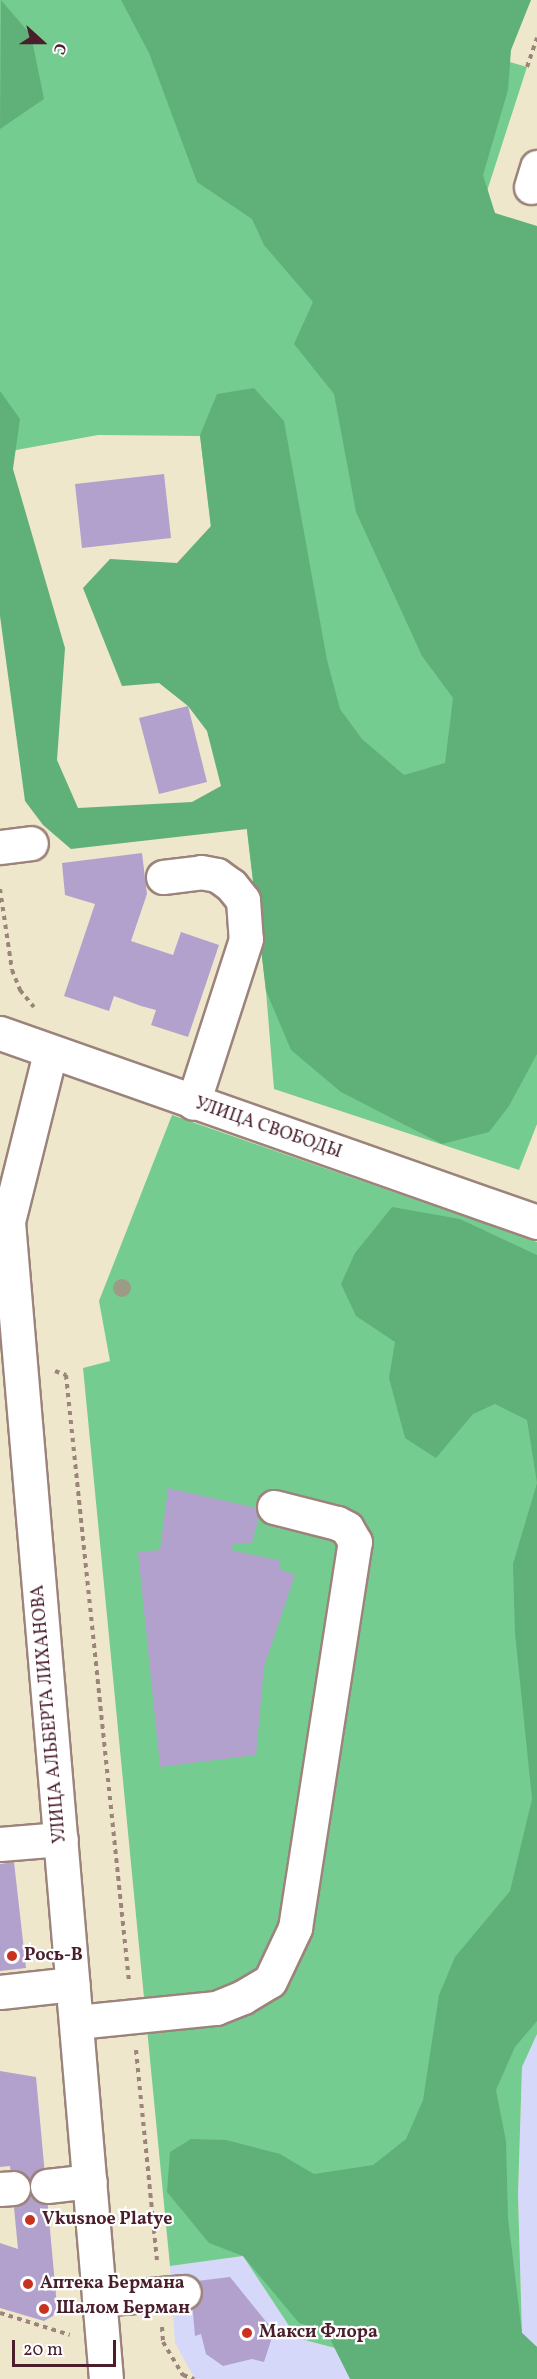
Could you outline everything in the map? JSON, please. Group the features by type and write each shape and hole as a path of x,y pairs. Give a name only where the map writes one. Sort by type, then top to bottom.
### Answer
{"street":[{"path":"163,877 201,872 217,875 243,900 246,939 194,1103"},
{"name":"УЛИЦА СВОБОДЫ","path":"0,1033 50,1053 537,1222"},
{"name":"УЛИЦА АЛЬБЕРТА ЛИХАНОВА","path":"50,1053 4,1234 74,1984 106,2379"},
{"path":"77,2022 216,2008 243,1997 270,1981 295,1928 355,1542 347,1528 337,1523 274,1507"},
{"path":"0,1844 61,1839"},
{"path":"0,1992 74,1984"},
{"path":"47,2186 90,2181"},
{"path":"99,2300 172,2293"}],"path":[{"path":"527,67 537,38"},
{"path":"47,1367 66,1375 133,2018 172,2293 163,2342 183,2375 194,2379"},
{"path":"0,2313 81,2339"}],"shaded area":[{"path":"537,2034 537,2347 522,2333 518,2195 522,2067"},
{"path":"243,2256 297,2338 453,2379 195,2379 175,2343 170,2266"}],"green space":[{"path":"0,0 299,0 527,67 478,219 537,239 537,1124 519,1170 274,1089 266,991 200,436 98,435 0,453"},
{"path":"1,0 31,35 44,99 0,129"},
{"path":"121,0 531,0 511,50 508,90 483,175 495,213 537,226 537,1054 509,1106 489,1132 442,1144 341,1092 291,1050 266,991 247,829 71,849 43,825 25,801 0,616 0,391 20,419 13,469 65,648 57,760 78,808 192,802 221,786 207,731 188,706 159,683 122,686 83,588 110,559 177,563 211,526 200,435 217,394 254,388 284,421 327,660 340,709 362,739 404,775 445,763 453,698 422,656 356,512 334,394 294,344 313,302 264,245 252,219 197,182 149,53"},
{"path":"172,1115 537,1242 537,2034 522,2067 518,2195 522,2333 537,2347 537,2379 453,2379 297,2338 243,2256 170,2266 83,1368 110,1361 99,1301"},
{"path":"392,1207 460,1219 537,1255 537,1483 527,1420 495,1404 473,1414 436,1458 405,1438 389,1378 395,1342 356,1316 341,1284 355,1253"},
{"path":"537,1483 537,2021 515,2047 496,2090 506,2141 508,2218 522,2333 537,2347 537,2379 350,2379 326,2331 299,2323 243,2256 209,2243 167,2192 170,2152 191,2139 226,2140 280,2154 314,2174 373,2165 406,2139 423,2100 439,1995 455,1957 510,1891 532,1799 515,1633 513,1564"}],"building":[{"path":"164,474 171,538 82,548 75,484"},
{"path":"188,706 207,782 159,794 139,718"},
{"path":"142,853 147,894 131,941 173,955 181,932 219,945 188,1037 151,1025 156,1010 114,996 109,1011 64,996 95,904 65,895 62,863"},
{"path":"168,1488 261,1509 252,1543 234,1544 231,1550 281,1561 279,1569 295,1575 264,1667 256,1755 160,1767 138,1552 160,1550"},
{"path":"14,1862 26,1968 0,1971 0,1864"},
{"path":"0,2071 36,2077 57,2306 53,2316 44,2321 0,2308 0,2243 18,2249 10,2166 0,2167"},
{"path":"230,2277 268,2324 276,2325 264,2362 252,2359 223,2366 206,2354 201,2334 195,2336 192,2302 199,2300 197,2281"}],"place":[{"name":"Рось-В","path":"12,1956"},
{"name":"Vkusnoe Platye","path":"30,2220"},
{"name":"Аптека Бермана","path":"28,2284"},
{"name":"Шалом Берман","path":"44,2309"},
{"name":"Макси Флора","path":"247,2333"}]}
